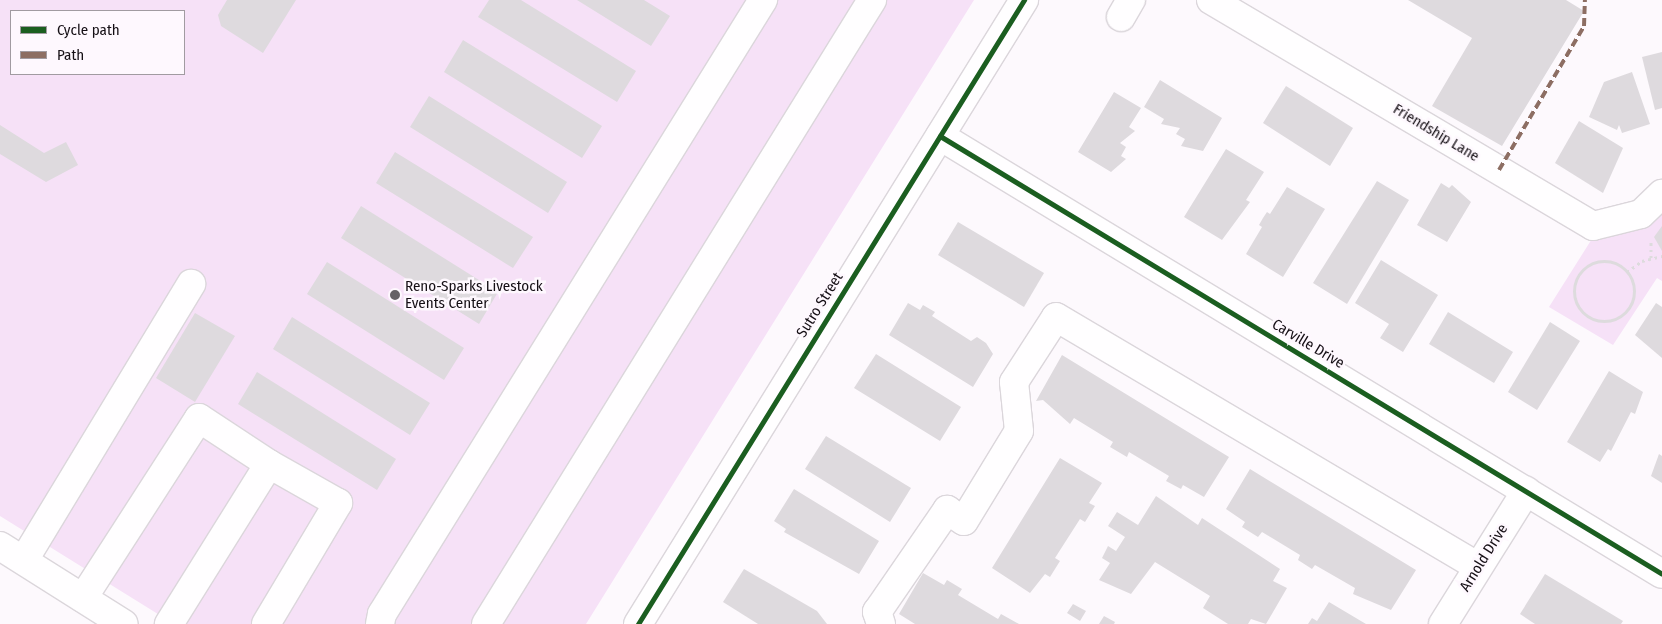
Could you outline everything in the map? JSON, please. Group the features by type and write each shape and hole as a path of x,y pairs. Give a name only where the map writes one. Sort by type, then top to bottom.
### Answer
{"street":[{"path":"380,624 382,614 763,0"},
{"path":"486,624 872,0"},
{"name":"Sutro Street","path":"638,624 1024,0"},
{"name":"Friendship Lane","path":"1211,0 1593,226 1641,214 1662,194"},
{"name":"Carville Drive","path":"940,136 1662,574"},
{"path":"24,560 191,284"},
{"path":"881,624 877,612 947,510 964,521 1019,431 1014,382 1056,317 1478,567"},
{"path":"83,598 199,418 269,464 338,503 266,624"},
{"path":"169,624 269,464"},
{"name":"Arnold Drive","path":"1443,624 1526,491"},
{"path":"0,546 124,624"}],"path":[{"path":"1627,272 1642,261 1662,256"},
{"path":"1611,262 1627,272 1633,296 1619,318 1599,322 1581,311 1573,294 1584,268 1611,262"}],"shaded area":[{"name":"Reno-Sparks Livestock Events Center","path":"0,0 974,0 586,624 174,624 0,516"},
{"path":"1662,207 1662,281 1657,278 1613,345 1549,307 1595,234 1626,233"}],"building":[{"path":"227,0 296,0 263,53 221,26 218,15"},
{"path":"489,0 521,0 636,71 617,102 478,17"},
{"path":"577,0 644,0 670,16 651,46"},
{"path":"1408,0 1566,0 1584,11 1502,146 1432,106 1472,38"},
{"path":"463,40 602,126 582,158 444,72"},
{"path":"1662,52 1662,108 1655,110 1642,57"},
{"path":"1632,72 1650,124 1622,133 1619,125 1617,130 1589,117 1604,82"},
{"path":"1160,80 1222,118 1203,151 1181,146 1185,139 1176,134 1180,128 1161,124 1164,119 1144,107"},
{"path":"1286,86 1353,128 1330,166 1263,123"},
{"path":"1114,92 1141,108 1129,127 1135,131 1120,143 1126,147 1121,156 1126,159 1111,172 1078,152"},
{"path":"429,96 567,182 548,213 410,127"},
{"path":"1579,121 1623,148 1603,193 1555,163"},
{"path":"0,125 44,153 66,142 78,165 46,182 0,154"},
{"path":"1226,149 1264,172 1246,200 1250,202 1222,240 1184,217"},
{"path":"395,152 533,237 513,268 376,183"},
{"path":"1377,181 1409,200 1347,304 1313,283"},
{"path":"1441,183 1449,188 1452,185 1471,202 1447,242 1417,225"},
{"path":"1287,187 1325,209 1283,277 1246,254 1262,227 1259,225 1263,218 1267,212 1270,214"},
{"path":"361,206 498,292 479,324 341,238"},
{"path":"958,222 1044,273 1024,307 938,255"},
{"path":"1662,226 1662,251 1654,237"},
{"path":"1381,260 1438,295 1403,352 1380,338 1389,324 1355,303"},
{"path":"327,262 464,348 444,380 307,294"},
{"path":"908,303 920,310 923,305 935,312 932,316 971,341 977,337 986,343 993,354 973,387 889,335"},
{"path":"1656,303 1662,307 1662,358 1635,335"},
{"path":"1448,312 1513,352 1494,383 1429,344"},
{"path":"195,313 235,336 195,402 156,378"},
{"path":"292,317 430,403 410,435 273,349"},
{"path":"1550,322 1580,341 1537,410 1508,392"},
{"path":"876,354 961,407 940,441 854,388"},
{"path":"1062,355 1229,457 1204,497 1183,485 1181,489 1166,481 1169,476 1129,452 1127,457 1110,447 1113,442 1074,418 1070,424 1043,400 1036,401"},
{"path":"1609,371 1643,392 1635,414 1631,412 1611,451 1608,449 1600,462 1567,442"},
{"path":"257,372 396,459 377,490 238,404"},
{"path":"826,436 911,488 890,522 805,469"},
{"path":"1659,454 1662,456 1662,483 1651,476"},
{"path":"1060,458 1102,483 1089,503 1095,506 1085,522 1080,519 1055,558 1060,561 1050,577 1045,574 1030,593 992,568"},
{"path":"1250,469 1416,570 1391,610 1353,594 1355,588 1315,565 1312,569 1298,560 1300,555 1262,532 1258,537 1242,527 1245,522 1226,509"},
{"path":"794,489 879,541 859,574 784,532 786,529 774,521"},
{"path":"1156,496 1198,525 1202,518 1280,569 1273,581 1287,588 1266,624 1251,619 1248,624 1228,624 1203,608 1210,596 1155,562 1131,594 1099,580 1110,563 1102,558 1108,546 1116,551 1125,537 1108,526 1117,512 1138,525"},
{"path":"744,569 817,611 827,624 758,624 723,602"},
{"path":"923,573 944,585 947,580 962,589 958,595 998,619 1001,614 1019,624 915,624 899,614"},
{"path":"1545,574 1623,621 1621,624 1535,624 1520,614"},
{"path":"1329,602 1366,624 1308,624 1312,618 1317,621"},
{"path":"1073,604 1086,611 1080,621 1067,613"},
{"path":"1104,616 1115,622 1114,624 1099,624"}],"marked path":[{"path":"1499,170 1584,26 1585,0"}],"cycle path":[{"path":"638,624 1024,0"},
{"path":"940,136 1662,574"}],"place":[{"name":"Reno-Sparks Livestock Events Center","path":"395,295"}]}
